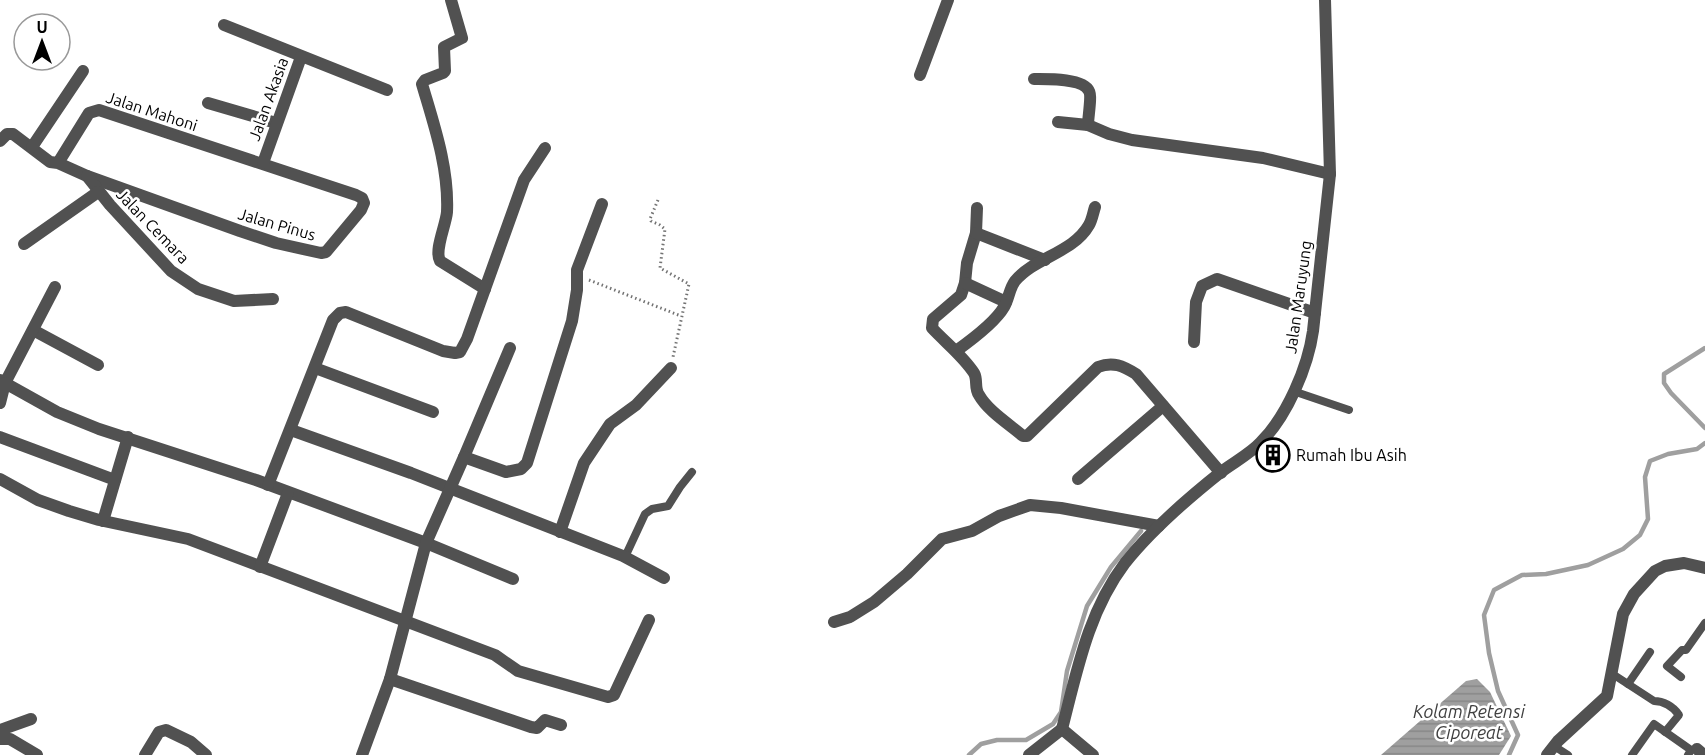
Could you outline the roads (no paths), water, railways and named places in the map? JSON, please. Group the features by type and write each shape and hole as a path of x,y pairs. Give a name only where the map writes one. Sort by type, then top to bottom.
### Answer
{"street":[{"path":"451,0 462,38 444,47 445,71 425,80 422,84 442,158 447,210 438,257 440,261 485,289"},
{"path":"920,75 948,0"},
{"name":"Jalan Maruyung","path":"1062,729 1086,637 1113,580 1125,563 1182,504 1259,444 1280,418 1308,357 1315,314 1330,174 1325,0"},
{"name":"Jalan Akasia","path":"224,25 301,57 263,163"},
{"path":"301,57 387,90"},
{"path":"32,147 83,71"},
{"path":"1034,79 1065,80 1085,86 1090,94 1088,124"},
{"path":"208,103 276,123"},
{"name":"Jalan Mahoni","path":"58,163 89,113 99,110 263,163"},
{"path":"1058,122 1088,124 1109,134 1132,140 1263,158 1330,174"},
{"name":"Jalan Pinus","path":"0,141 8,134 13,134 46,160 87,176 276,243 325,253 361,210 363,201 356,195 263,163"},
{"path":"268,485 333,320 340,313 346,312 443,351 459,352 467,339 524,180 545,148"},
{"name":"Jalan Cemara","path":"87,176 98,192 171,271 198,289 234,301 273,299"},
{"path":"24,244 98,192"},
{"path":"464,457 506,472 521,469 527,463 572,321 577,290 576,275 602,204"},
{"path":"956,351 979,333 1004,308 1009,291 1016,280 1082,234 1090,224 1095,207"},
{"path":"977,208 976,233 968,263 966,283 961,295 933,319 932,328 956,351 974,373 977,379 978,394 1023,436 1030,434 1089,375 1106,364 1122,366 1136,374 1221,473"},
{"path":"976,233 1045,260"},
{"path":"1194,342 1196,302 1202,286 1217,279 1315,314"},
{"path":"966,283 1006,302"},
{"path":"0,403 3,381 55,287"},
{"path":"33,330 98,365"},
{"path":"362,755 390,679 426,543 510,348"},
{"path":"315,368 433,412"},
{"path":"560,532 584,463 610,424 636,405 671,368"},
{"path":"3,381 57,412 99,429 268,485 426,543 513,579"},
{"path":"1078,479 1163,406"},
{"path":"291,430 400,469 625,557 664,578"},
{"path":"0,436 115,480"},
{"path":"104,521 128,437"},
{"path":"0,479 38,500 104,521 188,539 495,655 518,671 608,697 614,695 649,620"},
{"path":"260,567 288,493"},
{"path":"834,622 850,617 874,602 907,574 942,539 972,531 999,516 1030,505 1061,508 1159,526"},
{"path":"1551,750 1607,696 1623,614 1634,594 1655,571 1674,563 1694,564 1705,568"},
{"path":"390,679 531,727 537,728 545,720 561,725"},
{"path":"0,730 31,719"},
{"path":"1029,755 1062,729 1093,755"},
{"path":"145,755 159,732 166,730 191,742 206,755"},
{"path":"0,740 10,739 37,755"}],"lane":[{"path":"1293,391 1348,410"},
{"path":"625,557 645,514 652,509 668,506 692,472"},
{"path":"1681,677 1667,666 1682,650 1686,650 1705,623"},
{"path":"1628,684 1650,652"},
{"path":"1611,673 1654,701 1662,701 1676,711 1679,715 1665,732"},
{"path":"1632,755 1654,724 1696,753"},
{"path":"1551,750 1568,755"}],"water":[{"name":"Kolam Retensi Ciporeat","path":"1477,679 1490,692 1511,736 1499,755 1381,755 1466,681"}],"waterway":[{"path":"1705,348 1664,374 1664,383 1671,393 1705,428"},
{"path":"1509,755 1518,735 1498,691 1489,653 1484,615 1494,590 1522,575 1546,574 1588,565 1623,549 1640,535 1648,519 1645,477 1650,461 1668,454 1697,449 1705,443"},
{"path":"969,755 981,744 997,740 1026,740 1053,724 1061,712 1067,671 1087,606 1111,567 1141,531"}],"place":[{"name":"Rumah Ibu Asih","path":"1273,455"}]}
